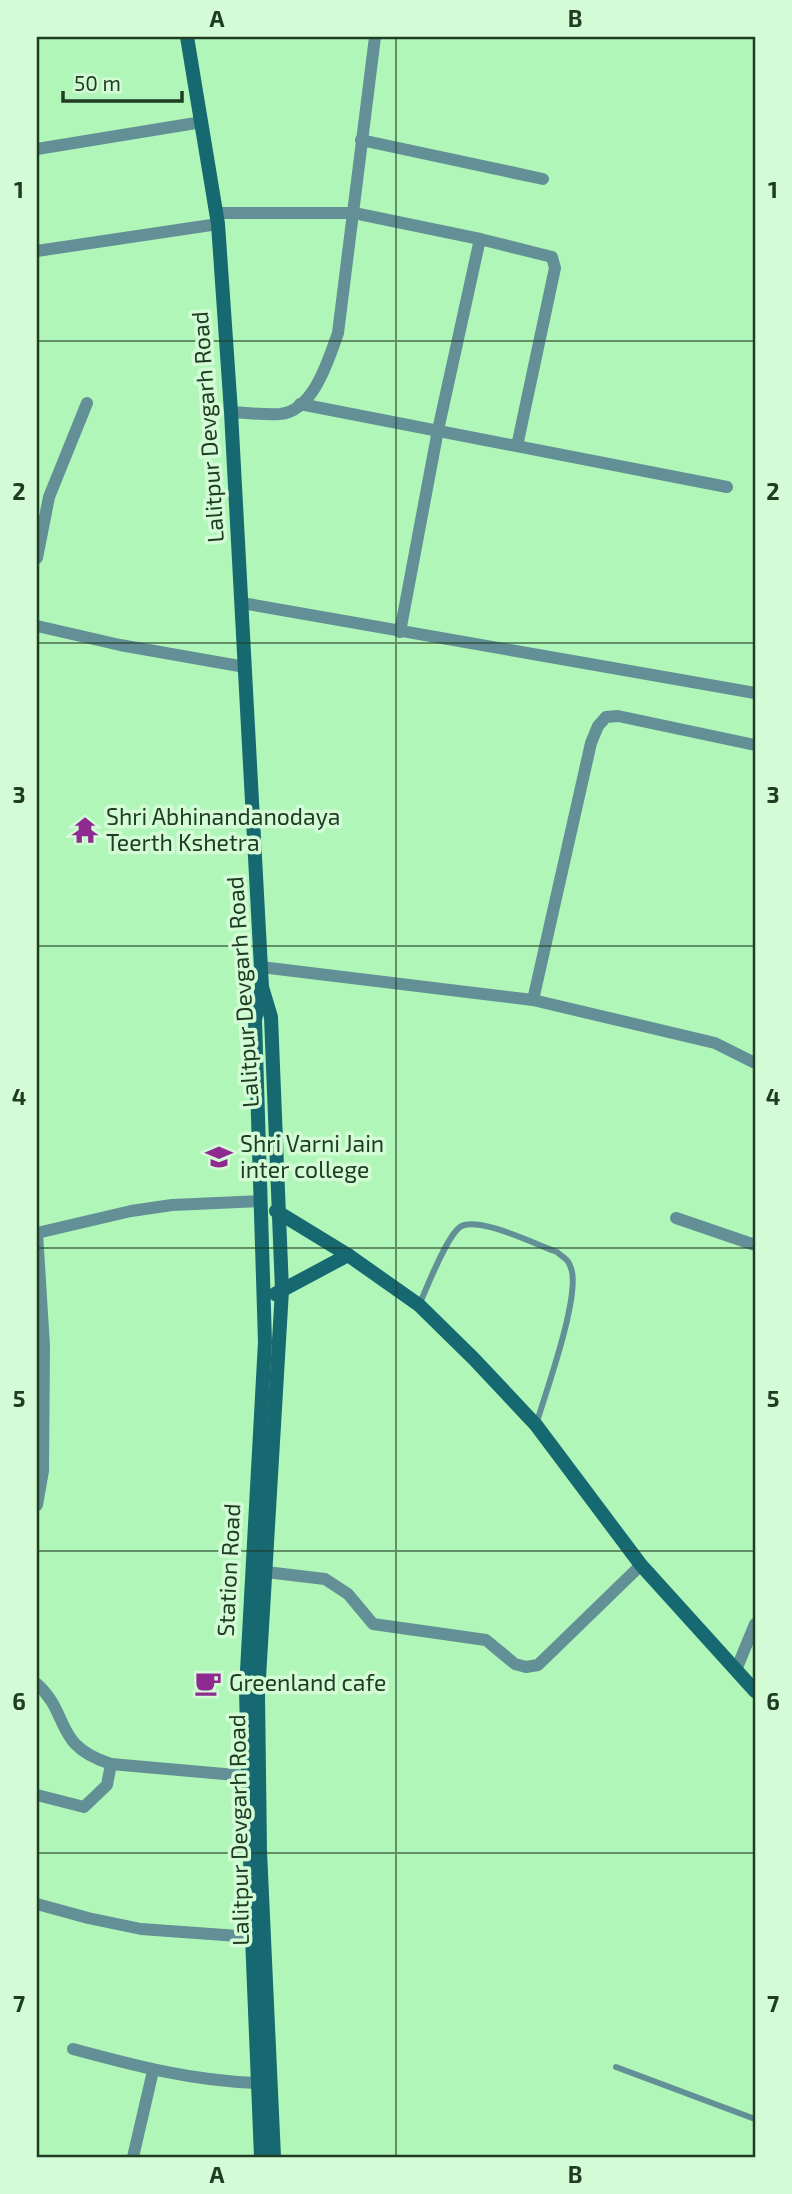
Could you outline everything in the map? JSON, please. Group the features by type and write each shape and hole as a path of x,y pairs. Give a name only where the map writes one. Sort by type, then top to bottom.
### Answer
{"main road":[{"name":"Lalitpur Devgarh Road","path":"187,37 217,218 231,412 262,987 271,1017 282,1290 258,1695 260,1851 274,2157"},
{"name":"Station Road","path":"261,2157 251,1937 246,1689 265,1342 255,1020 262,987"},
{"path":"261,1202 348,1255 419,1305 474,1359 536,1425 641,1565 755,1691"},
{"path":"265,1299 348,1255"}],"street":[{"path":"231,412 284,414 300,404 313,391 324,371 338,333 354,213 360,140 375,37"},
{"path":"37,149 202,122"},
{"path":"360,140 543,179"},
{"path":"37,251 217,218 354,213 552,257 555,268 517,446"},
{"path":"400,632 438,430 480,239"},
{"path":"37,558 49,497 87,403"},
{"path":"300,404 727,488"},
{"path":"242,603 755,693"},
{"path":"37,626 120,645 245,667"},
{"path":"533,1000 591,743 598,726 606,717 618,716 755,745"},
{"path":"261,967 533,1000 715,1043 755,1063"},
{"path":"37,1506 43,1471 44,1346 37,1233 131,1211 172,1205 261,1202"},
{"path":"676,1218 755,1245"},
{"path":"265,1572 325,1579 348,1594 373,1624 486,1640 515,1664 526,1667 538,1665 641,1565"},
{"path":"736,1670 755,1624"},
{"path":"37,1684 47,1693 68,1737 80,1750 94,1759 111,1764 247,1776"},
{"path":"37,1796 84,1807 107,1785 111,1764"},
{"path":"37,1904 141,1929 251,1937"},
{"path":"73,2049 153,2071 215,2082 258,2083"},
{"path":"134,2157 153,2071"}],"lane":[{"path":"419,1305 449,1241 459,1227 471,1223 485,1225 557,1252 567,1260 572,1270 573,1283 569,1309 536,1425"},
{"path":"616,2067 755,2119"}],"place":[{"name":"Shri Abhinandanodaya Teerth Kshetra","path":"85,830"},
{"name":"Shri Varni Jain inter college","path":"219,1157"},
{"name":"Greenland cafe","path":"208,1683"}]}
